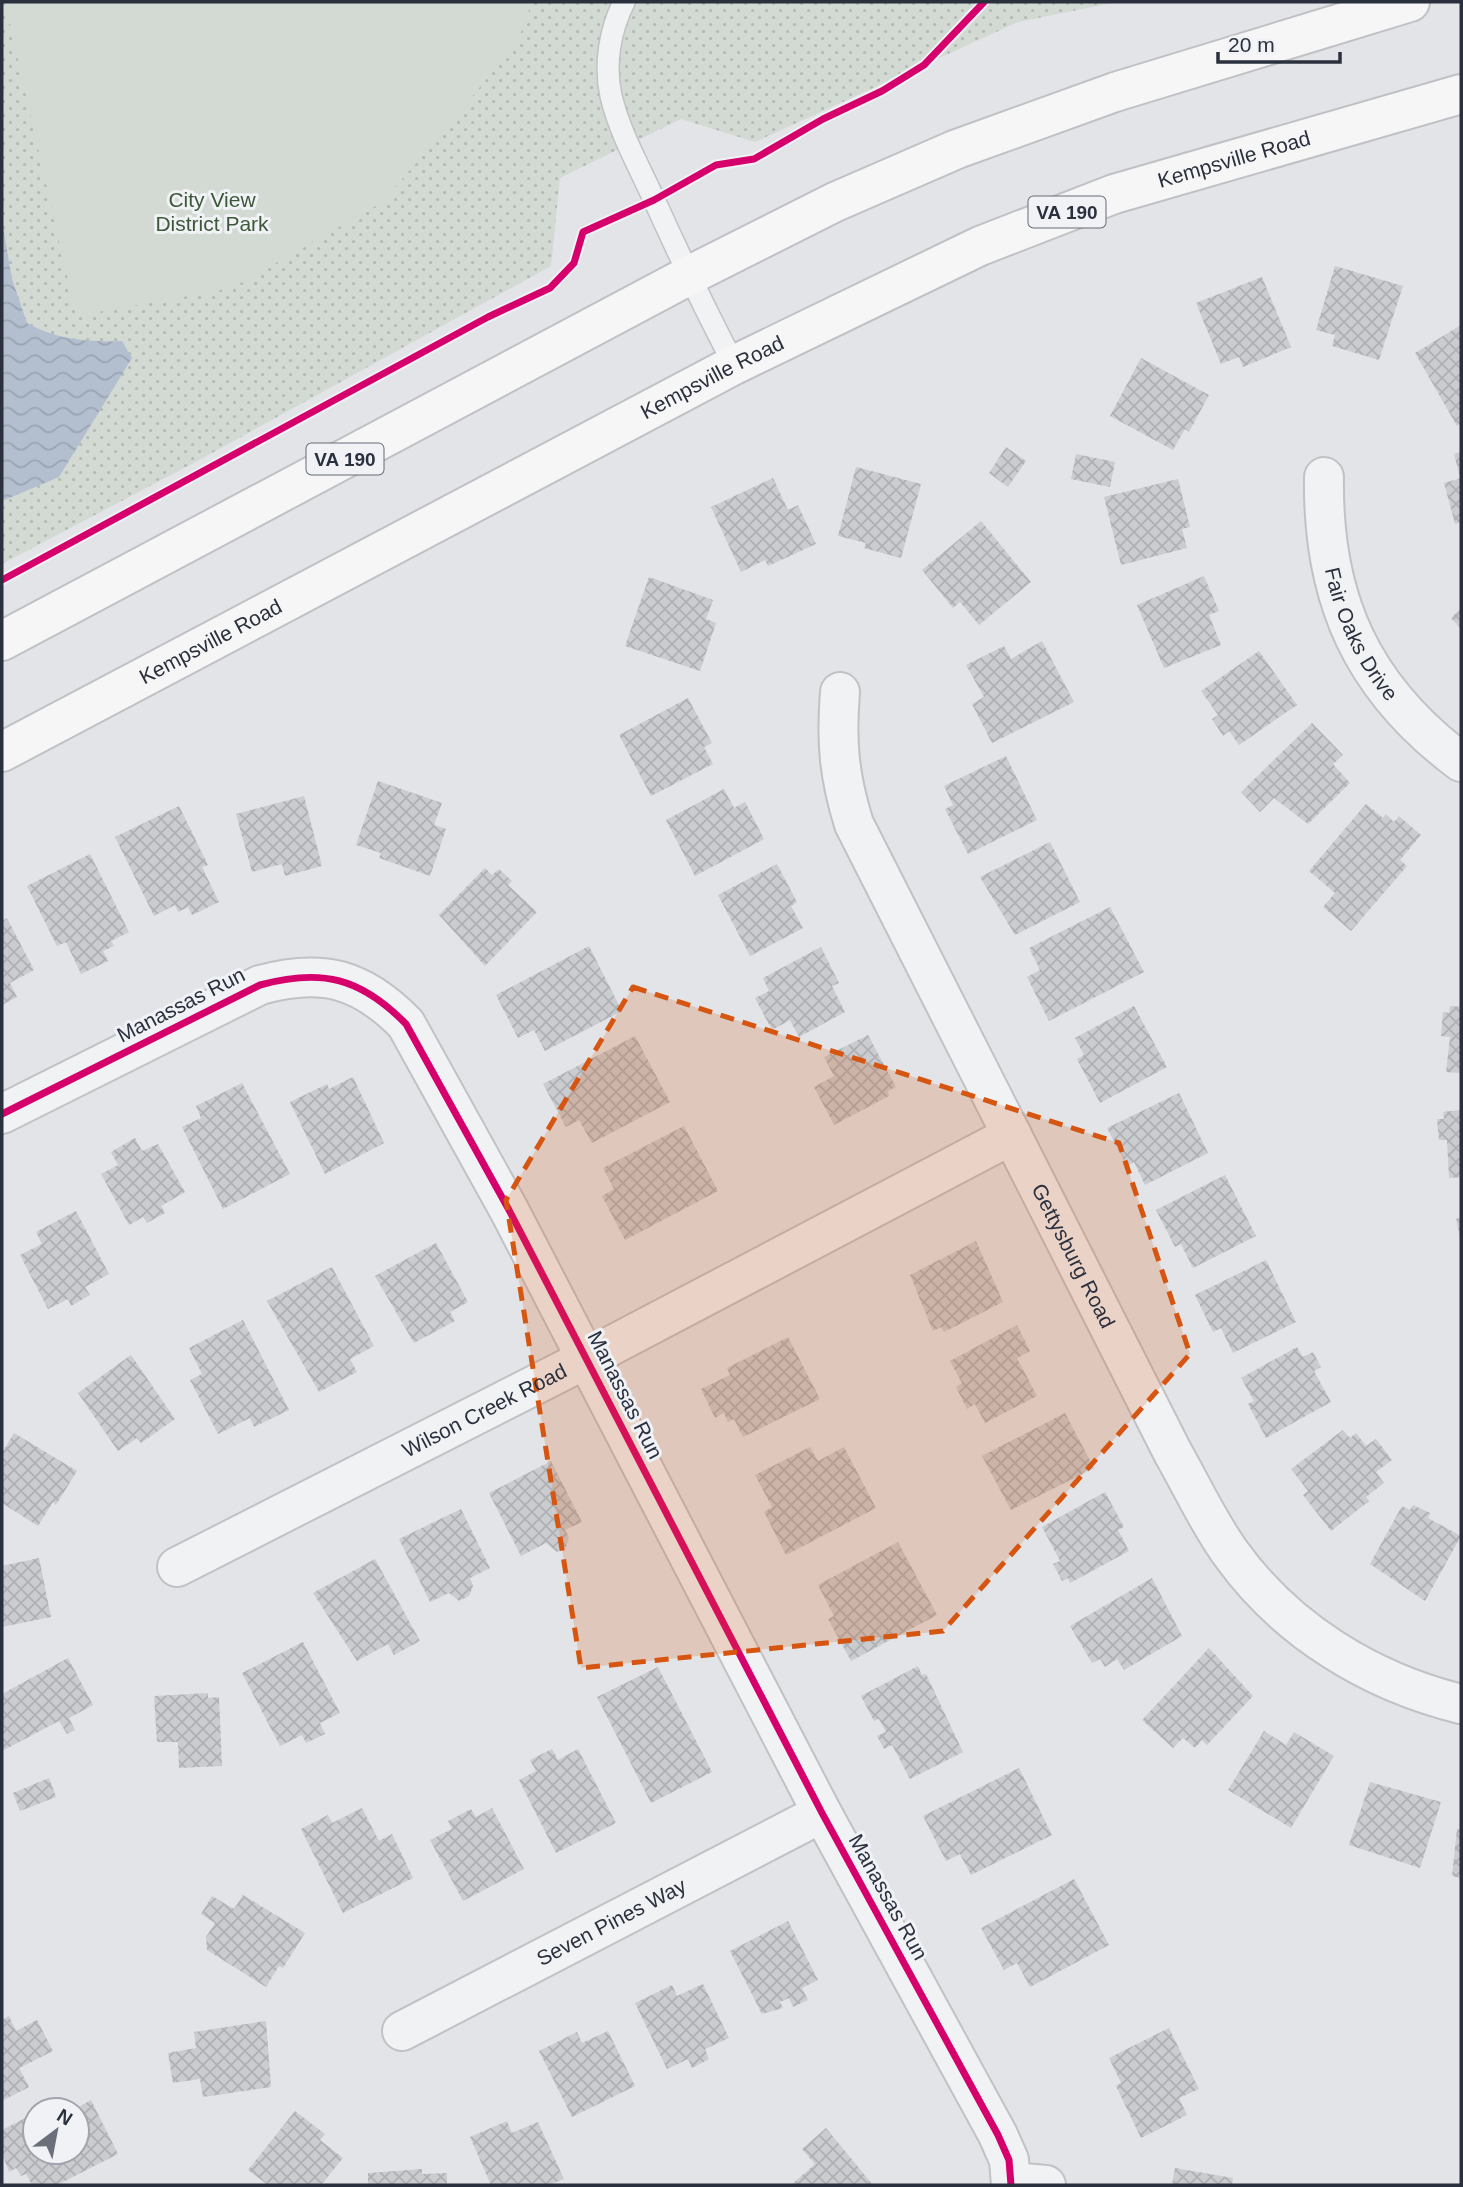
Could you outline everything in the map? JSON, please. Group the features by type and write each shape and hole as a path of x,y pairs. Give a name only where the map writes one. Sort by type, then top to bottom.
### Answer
{"main road":[{"name":"VA 190","path":"2,641 688,276 835,202 957,149 1115,92 1410,2"},
{"name":"Kempsville Road","path":"2,752 734,365 980,246 1114,194 1461,93"}],"street":[{"name":"Fair Oaks Drive","path":"1324,477 1323,522 1332,577 1350,629 1377,678 1397,705 1461,762"},
{"name":"Gettysburg Road","path":"840,692 836,740 843,787 854,824 1173,1453 1231,1555 1273,1602 1322,1643 1377,1675 1423,1695 1461,1704"},
{"name":"Manassas Run","path":"2,1114 260,985 287,978 322,976 356,985 386,1004 406,1024 509,1210 822,1813 999,2135 1009,2161 1023,2184"},
{"name":"Wilson Creek Road","path":"177,1567 586,1359 1012,1135"},
{"name":"Seven Pines Way","path":"402,2031 822,1813"}],"lane":[{"path":"624,2 615,21 608,58 611,95 628,145 688,276 734,365"}],"highlighted area":[{"path":"633,987 1119,1143 1190,1354 943,1631 581,1668 506,1200"}],"green space":[{"name":"City View District Park","path":"2,2 1117,2 1018,22 755,142 681,119 560,178 551,266 203,458 2,564"},
{"path":"5,2 532,2 517,43 383,202 232,288 76,316"}],"water":[{"path":"2,221 12,279 27,323 73,339 122,341 132,358 59,477 2,501"}],"building":[{"path":"1335,266 1403,286 1379,360 1332,346 1335,335 1316,330"},
{"path":"1262,277 1291,347 1243,367 1239,357 1221,364 1196,303"},
{"path":"1461,325 1461,423 1457,426 1415,353"},
{"path":"1141,358 1209,395 1189,432 1185,429 1173,450 1110,416"},
{"path":"1006,447 1026,461 1008,487 989,473"},
{"path":"1461,452 1461,477 1460,477 1454,454"},
{"path":"1076,454 1115,462 1110,487 1071,479"},
{"path":"856,467 921,484 901,558 864,548 866,543 838,536"},
{"path":"773,478 788,510 798,505 816,544 768,566 765,560 741,572 711,507"},
{"path":"1461,478 1461,522 1455,524 1444,483"},
{"path":"1178,479 1190,527 1182,529 1187,548 1121,565 1104,497"},
{"path":"981,521 1031,582 979,625 960,602 953,608 922,570"},
{"path":"1204,576 1219,611 1209,615 1221,645 1164,668 1137,605"},
{"path":"649,577 713,600 706,619 716,623 700,671 625,646"},
{"path":"1461,608 1461,629 1451,618"},
{"path":"1042,641 1074,702 992,743 972,704 984,697 966,665 1004,646 1011,659"},
{"path":"1259,651 1297,705 1239,745 1229,731 1223,736 1212,719 1218,715 1201,691"},
{"path":"688,698 712,743 704,747 713,764 651,796 619,735"},
{"path":"1312,723 1343,755 1333,764 1350,783 1308,824 1274,798 1260,812 1241,792"},
{"path":"1006,756 1037,820 968,854 945,809 953,805 944,786"},
{"path":"378,781 442,803 434,825 446,829 430,876 379,858 381,853 356,845"},
{"path":"724,789 734,808 745,802 764,839 695,876 666,820"},
{"path":"304,796 322,866 285,876 282,864 252,872 236,814"},
{"path":"1366,804 1383,818 1386,814 1394,822 1399,816 1421,835 1400,860 1407,866 1351,931 1323,907 1335,893 1309,871"},
{"path":"179,806 208,865 202,867 219,902 192,915 188,907 178,912 175,905 154,916 115,837"},
{"path":"1050,842 1080,902 1015,935 980,877"},
{"path":"90,854 129,932 111,941 114,946 103,951 108,961 81,974 66,942 57,946 27,886"},
{"path":"777,864 797,902 791,906 803,928 750,956 718,895"},
{"path":"485,868 492,875 499,869 512,881 508,885 537,912 485,966 439,915"},
{"path":"1110,907 1144,972 1049,1021 1027,977 1040,970 1029,948"},
{"path":"7,918 34,970 10,983 17,997 2,1005 2,921"},
{"path":"589,946 622,1011 545,1051 534,1030 518,1038 496,995"},
{"path":"821,947 839,983 832,986 845,1012 799,1037 790,1020 772,1030 755,998 769,991 763,978"},
{"path":"1134,1006 1167,1067 1100,1103 1077,1059 1084,1055 1075,1038"},
{"path":"1450,1006 1461,1007 1461,1073 1446,1072 1450,1037 1441,1036 1443,1012 1449,1013"},
{"path":"868,1035 896,1087 888,1091 889,1096 834,1125 814,1087 834,1076 824,1057"},
{"path":"635,1036 670,1102 592,1143 579,1120 566,1127 543,1084"},
{"path":"353,1077 384,1143 325,1174 290,1102 327,1084 329,1089"},
{"path":"242,1083 290,1174 223,1209 182,1127 201,1118 196,1106"},
{"path":"1179,1093 1208,1153 1145,1185 1134,1162 1127,1166 1107,1128"},
{"path":"1461,1110 1461,1177 1449,1178 1447,1140 1439,1140 1437,1119 1444,1119 1443,1112"},
{"path":"684,1126 718,1191 625,1240 602,1196 614,1189 603,1168"},
{"path":"135,1138 142,1151 158,1144 185,1192 161,1206 165,1213 147,1223 143,1217 129,1225 101,1174 118,1165 111,1152"},
{"path":"1225,1175 1256,1236 1193,1268 1181,1244 1175,1247 1156,1210"},
{"path":"76,1211 109,1274 85,1287 90,1295 71,1306 68,1299 48,1309 20,1255 42,1244 36,1232"},
{"path":"1461,1217 1461,1236 1460,1237 1456,1219"},
{"path":"976,1241 1003,1302 944,1332 941,1327 933,1331 910,1275"},
{"path":"436,1243 468,1302 450,1312 455,1321 414,1343 375,1276"},
{"path":"1266,1260 1296,1322 1233,1353 1221,1328 1213,1332 1195,1295"},
{"path":"332,1267 374,1346 350,1359 357,1372 319,1392 267,1301"},
{"path":"243,1320 289,1410 254,1427 250,1418 218,1434 190,1380 202,1374 189,1348"},
{"path":"1017,1325 1030,1351 1017,1358 1037,1396 985,1423 975,1404 967,1409 956,1387 962,1383 950,1361"},
{"path":"788,1337 820,1399 743,1437 734,1419 728,1422 724,1413 715,1418 701,1389 730,1375 727,1368"},
{"path":"1297,1347 1303,1357 1313,1352 1321,1367 1314,1371 1331,1402 1266,1438 1248,1404 1254,1401 1241,1378"},
{"path":"131,1355 175,1419 141,1443 137,1438 118,1451 78,1393"},
{"path":"1065,1413 1094,1468 1011,1510 982,1456"},
{"path":"1343,1430 1350,1438 1356,1433 1366,1446 1376,1439 1392,1460 1376,1472 1384,1483 1366,1497 1369,1501 1331,1531 1303,1495 1308,1491 1291,1469"},
{"path":"14,1433 77,1471 56,1505 53,1502 38,1526 2,1503 2,1453"},
{"path":"810,1447 818,1461 844,1447 876,1508 786,1555 764,1512 772,1507 755,1475"},
{"path":"551,1461 582,1522 565,1530 569,1537 566,1547 557,1552 546,1543 521,1556 489,1493"},
{"path":"1105,1492 1124,1527 1118,1530 1129,1551 1070,1583 1068,1578 1062,1581 1053,1564 1060,1561 1042,1527"},
{"path":"1413,1505 1430,1513 1428,1518 1461,1536 1425,1601 1370,1564 1402,1506 1410,1510"},
{"path":"461,1509 490,1568 470,1578 473,1586 469,1596 459,1601 449,1593 430,1602 399,1539"},
{"path":"898,1542 937,1615 851,1661 828,1619 834,1616 818,1585"},
{"path":"39,1558 51,1617 2,1627 2,1566"},
{"path":"375,1559 420,1641 394,1655 388,1644 357,1661 313,1593"},
{"path":"1152,1578 1182,1636 1124,1670 1117,1659 1105,1667 1100,1659 1092,1663 1070,1626"},
{"path":"303,1642 340,1713 320,1723 325,1734 306,1743 302,1735 280,1746 242,1673"},
{"path":"1209,1648 1253,1696 1207,1745 1202,1740 1195,1748 1183,1738 1173,1748 1142,1720"},
{"path":"68,1658 93,1705 69,1718 75,1730 67,1734 59,1721 2,1751 2,1694"},
{"path":"918,1666 922,1675 926,1674 963,1752 910,1779 892,1745 884,1749 877,1736 886,1732 879,1719 874,1721 861,1696"},
{"path":"658,1667 712,1772 651,1803 597,1697"},
{"path":"208,1693 208,1698 219,1697 222,1766 179,1768 178,1742 157,1742 154,1696"},
{"path":"1264,1731 1286,1745 1294,1732 1334,1756 1291,1828 1228,1790"},
{"path":"552,1749 558,1760 578,1749 616,1823 556,1853 519,1780 536,1771 530,1760"},
{"path":"1019,1768 1052,1835 971,1875 960,1854 946,1861 923,1816"},
{"path":"49,1778 56,1797 20,1811 13,1793"},
{"path":"1370,1782 1441,1802 1420,1868 1349,1845"},
{"path":"362,1808 379,1841 392,1834 413,1878 343,1913 301,1829 328,1815 332,1823"},
{"path":"492,1808 524,1869 463,1901 430,1840 452,1829 448,1821 471,1809 476,1817"},
{"path":"1457,1829 1461,1829 1461,1878 1452,1876"},
{"path":"1074,1879 1109,1945 1030,1987 1017,1963 1004,1970 981,1928"},
{"path":"243,1895 305,1933 283,1968 279,1966 266,1987 207,1950 206,1937 215,1923 201,1914 212,1896 234,1909"},
{"path":"788,1921 818,1980 802,1988 808,2000 793,2007 789,1998 780,2002 783,2008 762,2014 730,1951"},
{"path":"703,1984 729,2038 705,2049 709,2059 692,2068 688,2059 667,2069 635,2003 672,1985 677,1996"},
{"path":"9,2016 16,2031 37,2020 53,2051 19,2068 29,2087 2,2101 2,2020"},
{"path":"266,2021 271,2087 203,2097 200,2079 173,2083 168,2053 196,2048 194,2032"},
{"path":"1169,2028 1199,2089 1179,2098 1187,2115 1141,2138 1116,2086 1121,2083 1109,2058"},
{"path":"608,2031 635,2086 572,2117 539,2051 577,2032 582,2043"},
{"path":"91,2100 118,2154 57,2185 32,2185 26,2174 21,2176 16,2168 9,2172 2,2153 2,2130 21,2120 21,2166 91,2166"},
{"path":"295,2111 325,2134 320,2140 343,2158 321,2185 268,2185 248,2170"},
{"path":"507,2121 512,2133 538,2122 564,2179 549,2185 491,2185 470,2137"},
{"path":"826,2128 873,2185 791,2185 815,2164 802,2149"},
{"path":"1175,2168 1233,2178 1232,2185 1172,2185"},
{"path":"422,2169 422,2174 447,2173 447,2185 368,2185 368,2173"}],"cycle path":[{"path":"2,580 488,317 550,288 574,263 583,232 654,200 716,165 754,159 823,119 882,91 924,65 984,2"},
{"path":"2,1114 260,985 282,980 322,978 356,987 373,996 406,1024 509,1210 822,1813 998,2135 1009,2160 1011,2185"}]}
